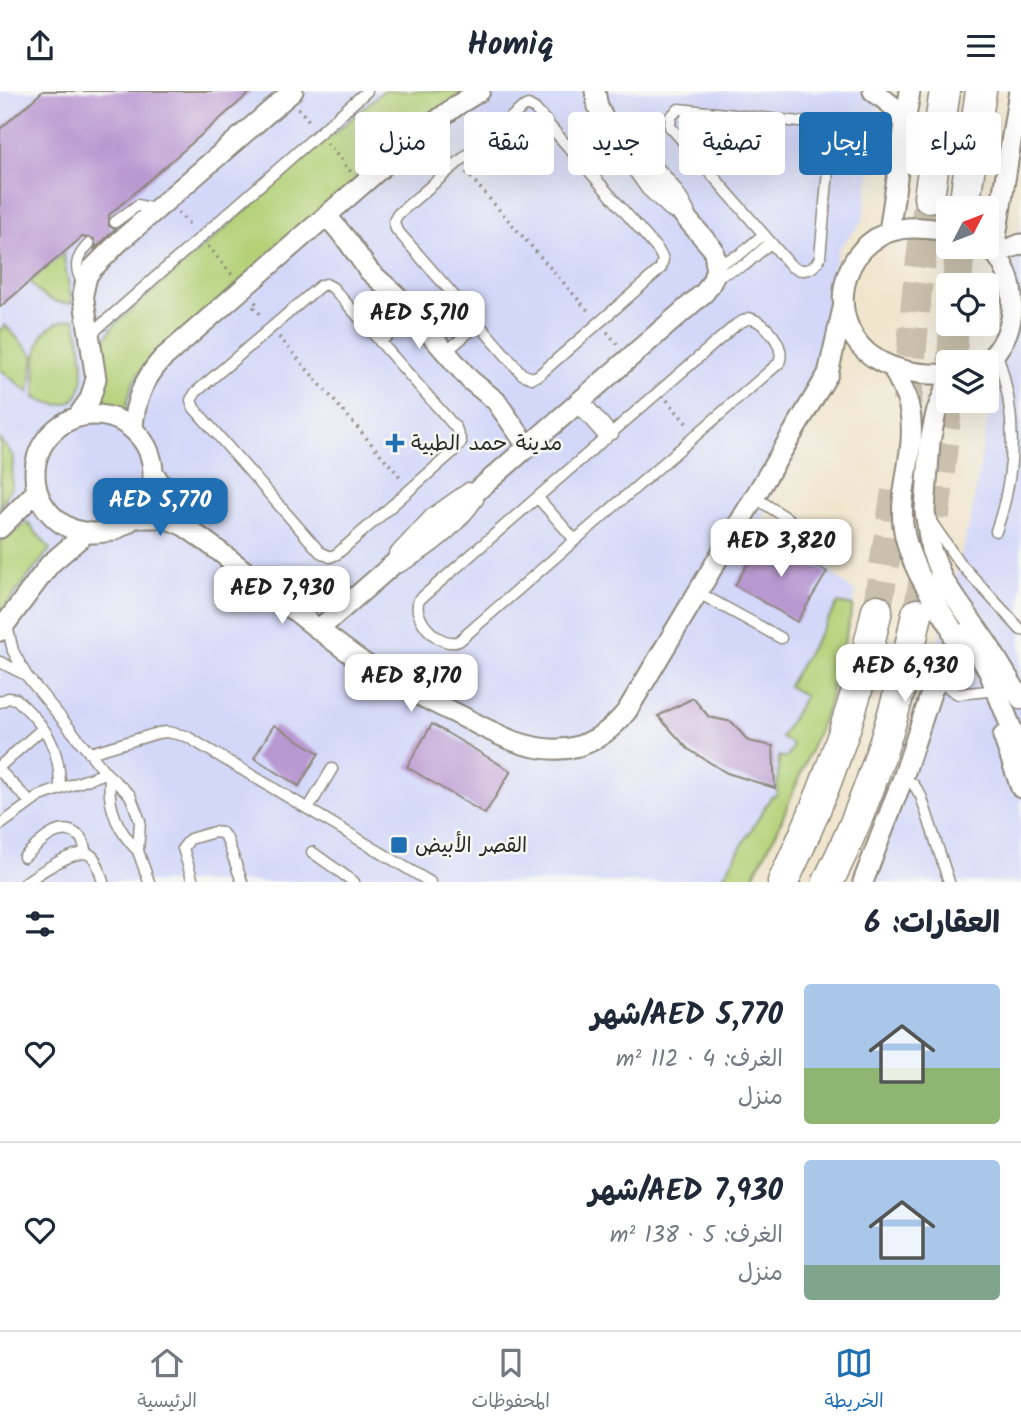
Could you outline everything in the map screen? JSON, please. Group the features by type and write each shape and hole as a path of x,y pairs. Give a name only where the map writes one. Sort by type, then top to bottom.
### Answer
{"main road":[{"path":"929,197 946,91"},
{"path":"965,196 981,91"},
{"path":"783,882 834,765 859,687 877,610"},
{"path":"828,882 857,820 887,736 918,614"}],"street":[{"path":"445,112 461,98 480,91"},
{"path":"319,629 705,292 715,271 713,249 615,137 602,118 595,91"},
{"path":"873,91 894,107 904,123"},
{"path":"889,232 910,91"},
{"path":"999,224 1014,172 1019,91"},
{"path":"78,416 90,399 96,379 84,303 87,277 98,262 289,92"},
{"path":"134,430 140,391 153,369 374,175"},
{"path":"327,216 348,240 369,271 405,305 470,380 488,408 513,429 528,447"},
{"path":"134,518 165,519 193,532 373,670 413,692 520,743 546,749 573,748 598,738 619,721 828,374 843,308 844,284 853,261 868,244 889,232 910,227 936,230"},
{"path":"999,248 1021,244"},
{"path":"997,350 1014,327 1019,289 1011,272 999,257"},
{"path":"843,308 854,338 869,354 892,367 936,373"},
{"path":"828,374 842,362 869,354"},
{"path":"863,882 903,778 928,700 954,659 956,644 954,635 918,574 903,500 911,416 905,394 892,367"},
{"path":"936,413 932,427 925,511 931,550 943,580 987,643 1021,699"},
{"path":"153,472 148,497 134,518 111,531 86,533 55,519 47,511 37,491 34,467 42,444 57,426 78,416 90,414 113,418 134,430 148,449 153,472 193,532"},
{"path":"0,528 37,491"},
{"path":"925,511 910,538 919,562 988,670 1021,752"},
{"path":"3,627 50,564 86,533"},
{"path":"988,670 988,691 994,715 1021,788"}],"lane":[{"path":"91,334 367,91"},
{"path":"528,105 536,109 663,259 661,268 599,323 532,379 522,374 394,225 398,214 528,105"},
{"path":"685,109 809,123 821,126 825,131 830,142 818,263 808,270 797,270 767,239 674,131 670,121 674,111 685,109"},
{"path":"115,222 138,205 161,206"},
{"path":"715,271 767,239"},
{"path":"84,285 78,273 77,262 89,244"},
{"path":"326,283 372,333 456,428 460,437 459,447 337,554 326,556 312,544 194,408 191,400 195,392 326,283"},
{"path":"372,333 405,305"},
{"path":"380,342 405,305"},
{"path":"749,318 762,324 780,345 782,354 779,363 697,434 459,641 450,644 441,641 421,619 416,608 422,597 740,321 749,318"},
{"path":"446,352 478,324"},
{"path":"996,531 1007,493 1013,453 1008,392 999,374"},
{"path":"579,402 609,436"},
{"path":"754,497 790,520"},
{"path":"538,498 575,540"},
{"path":"925,511 936,532 958,561 1021,630"},
{"path":"697,592 781,638"},
{"path":"3,627 26,675 108,775 125,788 135,803 140,821 138,851 149,882"},
{"path":"0,662 26,675"},
{"path":"938,681 958,694 988,691"},
{"path":"0,702 8,698 16,699 53,743 59,757 60,788"},
{"path":"30,802 0,769 42,729"},
{"path":"90,753 158,733 186,736 430,882"},
{"path":"309,809 332,769"},
{"path":"0,825 30,802 60,788 108,775"},
{"path":"108,775 109,798 114,817 124,836 138,851"},
{"path":"903,778 914,785 921,796 949,882"},
{"path":"24,857 50,835 62,830 74,832 79,836 85,853"},
{"path":"193,882 183,852 184,844 190,839 218,832 227,839 242,882"},
{"path":"312,852 354,882"},
{"path":"26,882 55,864 85,853"},
{"path":"85,853 95,860 103,882"}],"path":[{"path":"450,154 629,358"},
{"path":"161,206 200,236 257,304 254,307 271,328 410,489"},
{"path":"660,392 697,434"}],"shaded area":[{"name":"مدينة حمد الطبية","path":"0,91 883,91 880,112 799,112 799,175 870,175 863,221 838,250 828,288 831,336 816,370 764,516 856,593 827,710 777,831 750,882 0,882"},
{"path":"1021,221 1021,882 852,882 901,783 971,517 989,413 999,413 999,351"}],"green space":[{"path":"383,91 463,91 438,112 359,112"},
{"path":"355,115 355,175 365,175 152,357 133,384 125,416 93,408 104,389 103,342 114,325"},
{"path":"63,253 72,303 48,298 30,282"},
{"path":"75,319 83,367 78,395 69,403 55,404 35,398 36,358 42,336 60,322"},
{"path":"5,325 34,356 29,393 0,369 0,330"},
{"path":"0,439 13,456 12,486 0,508"},
{"path":"28,523 50,549 0,613 0,541"},
{"path":"838,603 853,606 827,710 777,831 750,882 720,882 771,797 777,795 779,756 787,758 793,745 781,737 805,696 788,686"}],"building":[{"path":"43,91 252,91 109,215 109,226 115,229 94,250 94,239 82,237 0,307 0,129"},
{"path":"765,535 827,572 797,622 735,585"},
{"path":"693,698 709,717 732,722 748,741 773,746 775,788 727,773 688,749 658,716"},
{"path":"432,724 511,771 485,814 407,767"},
{"path":"274,725 319,753 299,786 254,758"}],"tunnel":[{"path":"907,402 929,197"},
{"path":"958,273 959,259"},
{"path":"953,336 953,350"},
{"path":"919,606 934,525 947,413"},
{"path":"877,610 898,479"}],"place":[{"name":"مدينة حمد الطبية","path":"395,443"},
{"name":"القصر الأبيض","path":"399,845"}]}
